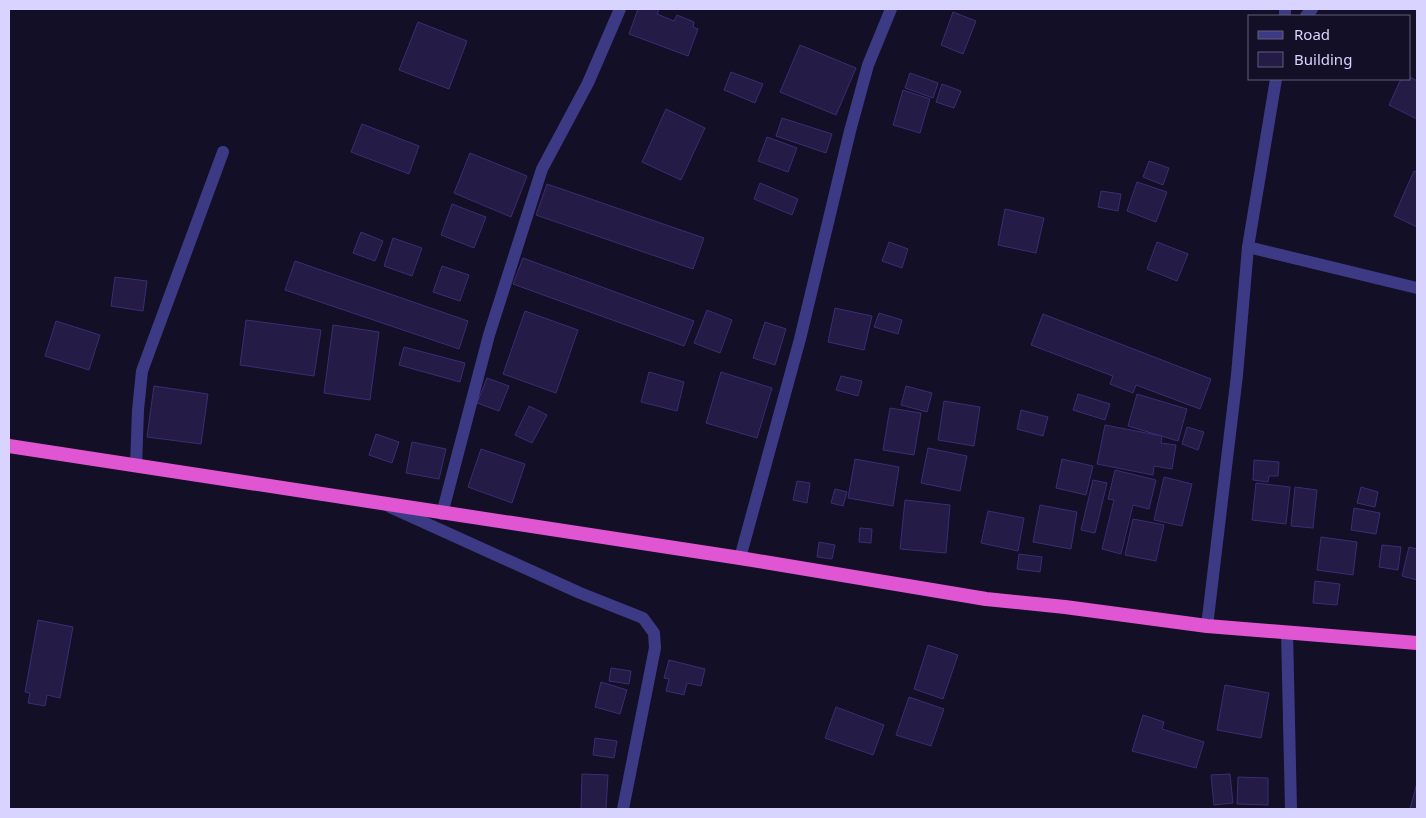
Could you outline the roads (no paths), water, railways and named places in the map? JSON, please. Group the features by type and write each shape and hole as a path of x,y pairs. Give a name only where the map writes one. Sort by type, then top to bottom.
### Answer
{"highway":[{"path":"9,446 388,506 740,558 986,599 1066,607 1207,626 1417,643"}],"street":[{"path":"442,514 489,335 542,169 588,83 620,9"},
{"path":"740,558 800,339 850,130 868,65 891,9"},
{"path":"1207,626 1237,375 1248,247 1276,80"},
{"path":"136,466 138,410 142,371 223,152"},
{"path":"1248,247 1417,288"},
{"path":"388,506 580,594 643,618 654,633 655,648 623,809"},
{"path":"1288,632 1292,809"}]}
